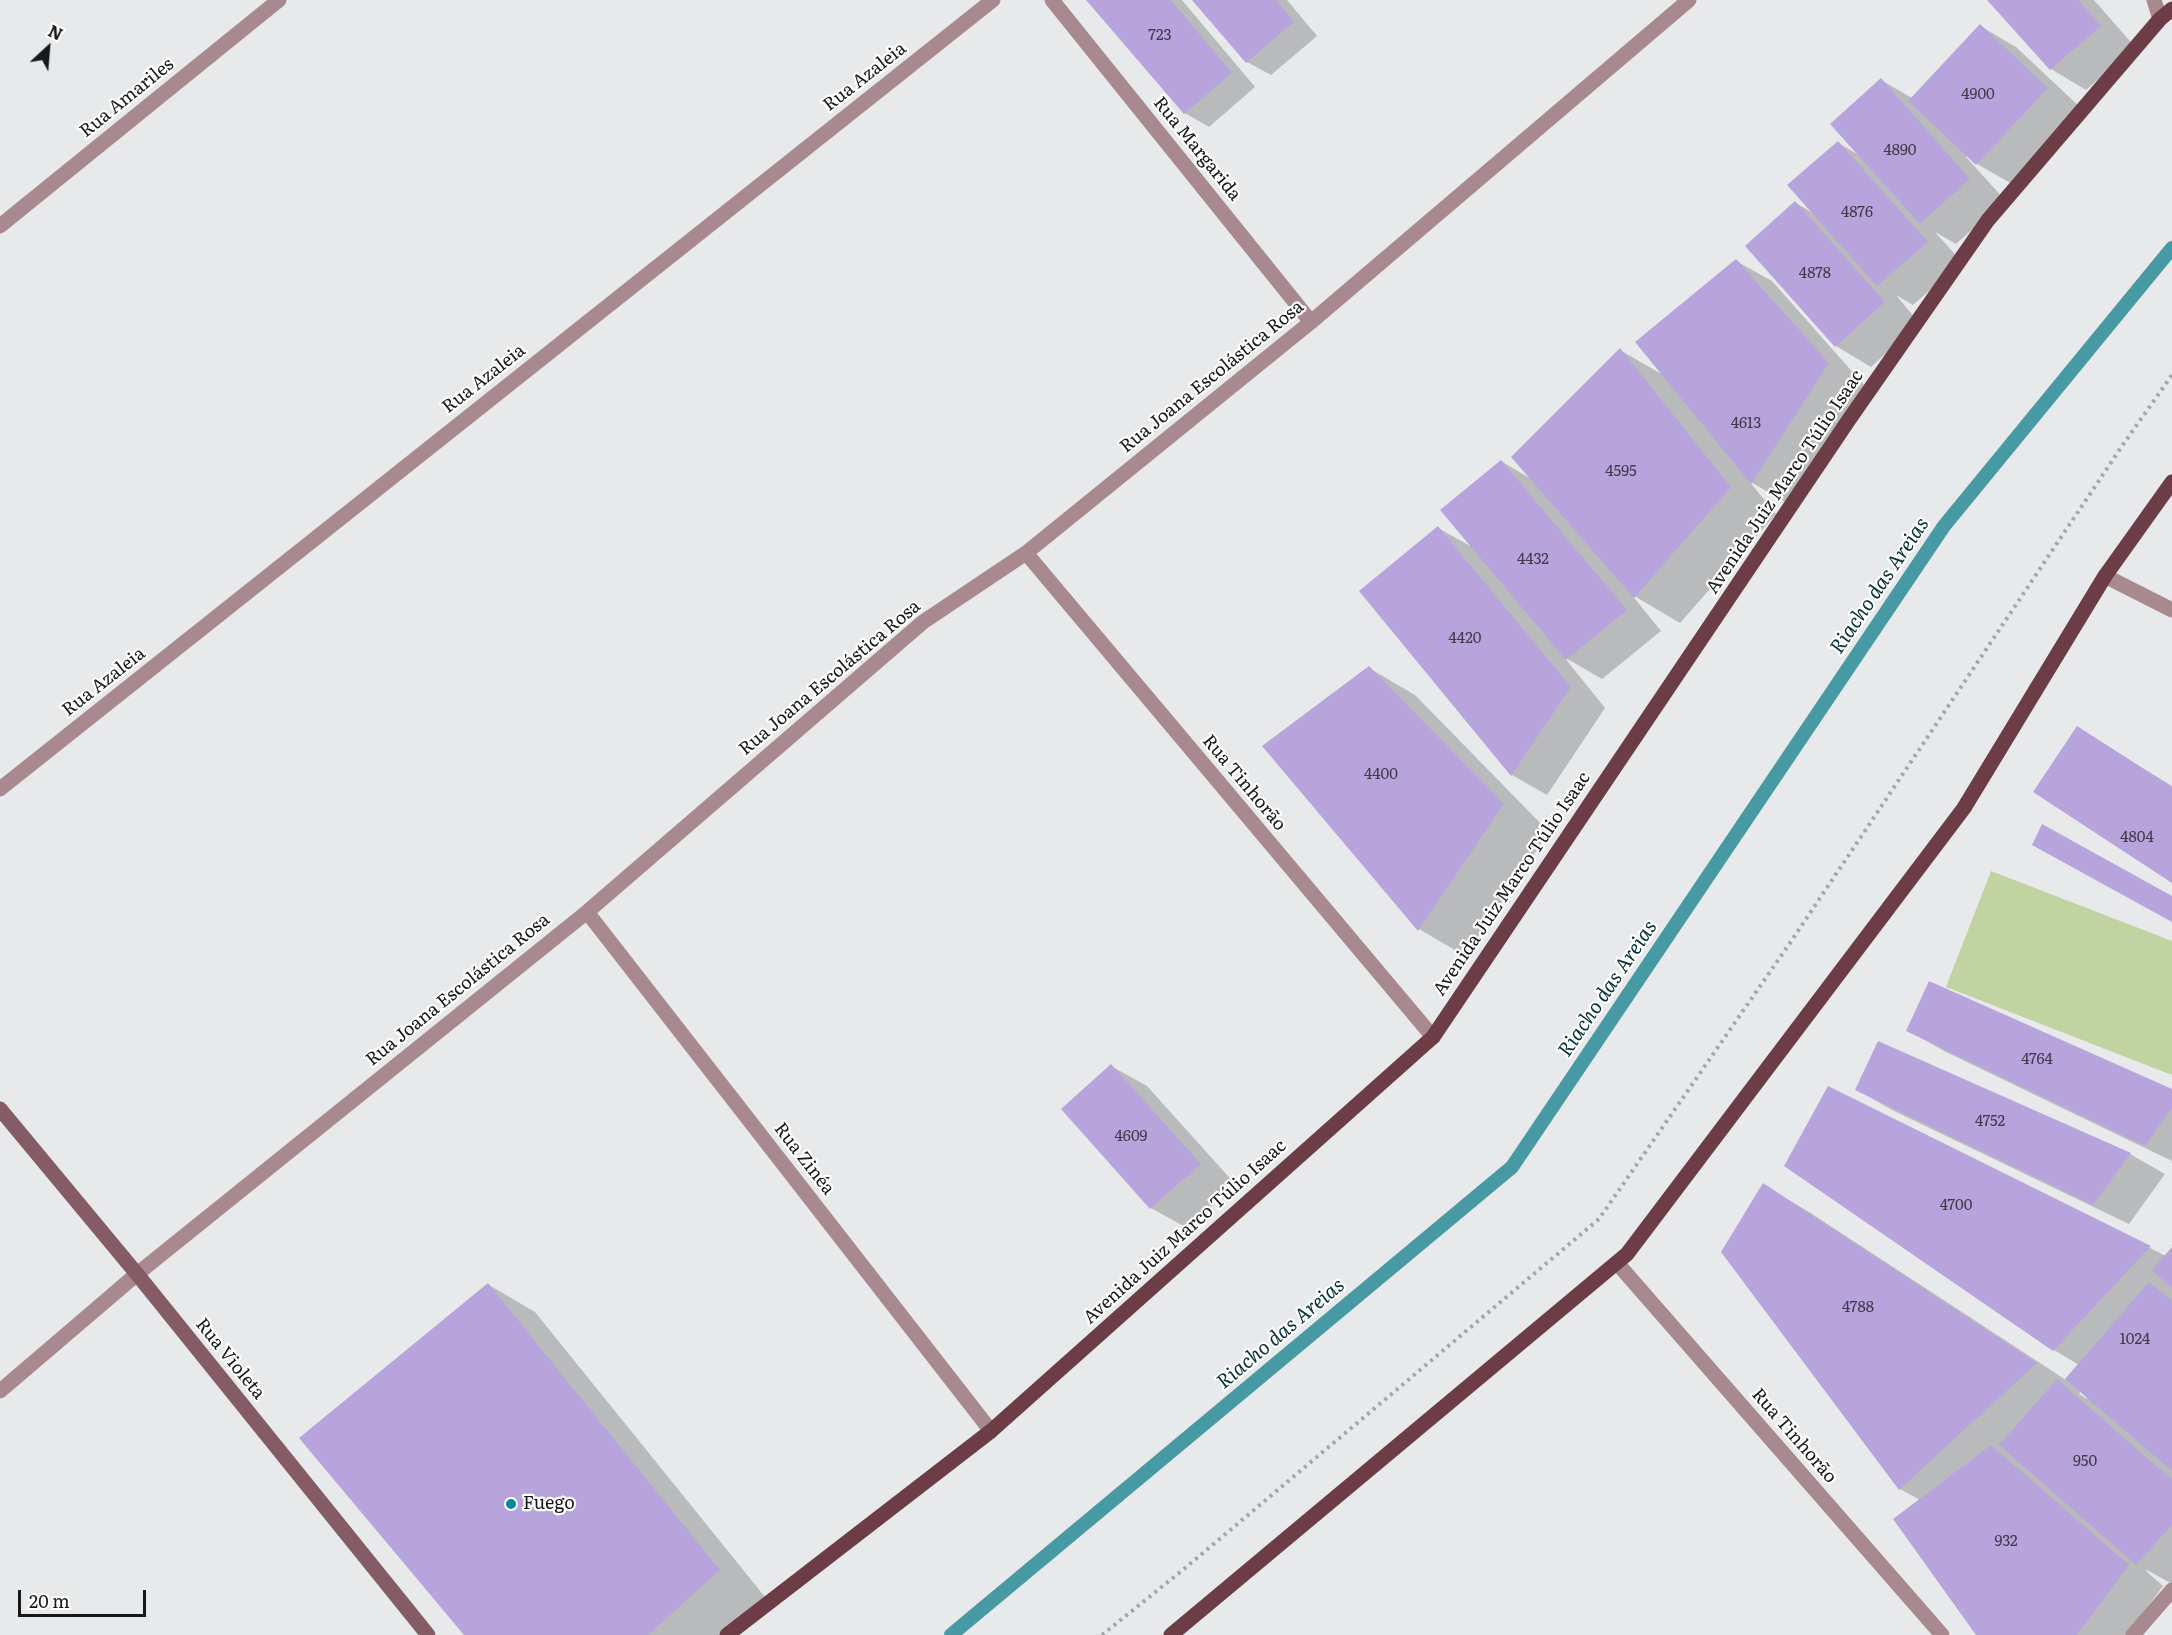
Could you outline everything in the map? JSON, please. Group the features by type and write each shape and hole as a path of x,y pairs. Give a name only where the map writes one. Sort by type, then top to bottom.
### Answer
{"main road":[{"name":"Avenida Juiz Marco Túlio Isaac","path":"727,1635 991,1431 1433,1037 1848,421 1988,220 2166,14"},
{"path":"1171,1635 1627,1254 1964,808 2105,576 2172,482"}],"street":[{"name":"Rua Amariles","path":"0,226 279,0"},
{"name":"Rua Azaleia","path":"0,789 993,0"},
{"name":"Rua Margarida","path":"1052,0 1311,322"},
{"name":"Rua Joana Escolástica Rosa","path":"0,1391 137,1274 587,912 923,622 1026,553 1311,322 1689,0"},
{"path":"2154,0 2166,14"},
{"name":"Rua Tinhorão","path":"1026,553 1433,1037"},
{"path":"2105,576 2172,610"},
{"name":"Rua Zinéa","path":"587,912 991,1431"},
{"name":"Rua Violeta","path":"0,1109 137,1274 428,1635"},
{"name":"Rua Tinhorão","path":"1617,1263 1942,1635"},
{"path":"2133,1635 2172,1590"}],"path":[{"path":"1102,1635 1193,1562 1599,1219 1790,943 2122,446 2172,375"}],"green space":[{"path":"1991,871 2172,941 2172,1075 1946,987"}],"building":[{"path":"1086,0 1171,0 1232,73 1184,114"},
{"path":"1192,0 1276,0 1294,22 1246,63"},
{"path":"1987,0 2078,0 2101,26 2050,70"},
{"path":"1980,24 2048,88 1976,165 1908,101"},
{"path":"1881,78 1970,179 1920,224 1830,124"},
{"path":"1838,141 1928,242 1877,286 1787,185"},
{"path":"1795,201 1885,302 1835,347 1745,246"},
{"path":"1736,259 1829,363 1751,484 1635,342"},
{"path":"1620,348 1731,487 1634,598 1511,457"},
{"path":"1501,460 1627,610 1566,660 1440,510"},
{"path":"1438,526 1571,687 1511,776 1359,591"},
{"path":"1369,666 1504,804 1418,931 1262,746"},
{"path":"2077,726 2172,787 2172,883 2033,792"},
{"path":"2042,824 2172,896 2172,922 2032,845"},
{"path":"1929,981 2172,1089 2172,1108 2145,1146 1906,1031"},
{"path":"1878,1041 2131,1153 2093,1205 1855,1090"},
{"path":"1111,1064 1201,1164 1150,1209 1061,1109"},
{"path":"1828,1086 2151,1246 2053,1351 1784,1166"},
{"path":"1763,1183 2037,1363 1899,1490 1721,1252"},
{"path":"2172,1247 2172,1288 2152,1270"},
{"path":"2149,1282 2172,1301 2172,1471 2065,1379"},
{"name":"Fuego","path":"488,1283 720,1570 648,1635 464,1635 299,1438"},
{"path":"2057,1379 2172,1480 2172,1525 2136,1565 1999,1445"},
{"path":"1991,1445 2129,1565 2077,1635 1976,1635 1893,1519"}],"waterway":[{"name":"Riacho das Areias","path":"951,1635 1512,1167 1944,526 2172,248"}],"place":[{"name":"Fuego","path":"511,1504"}]}
